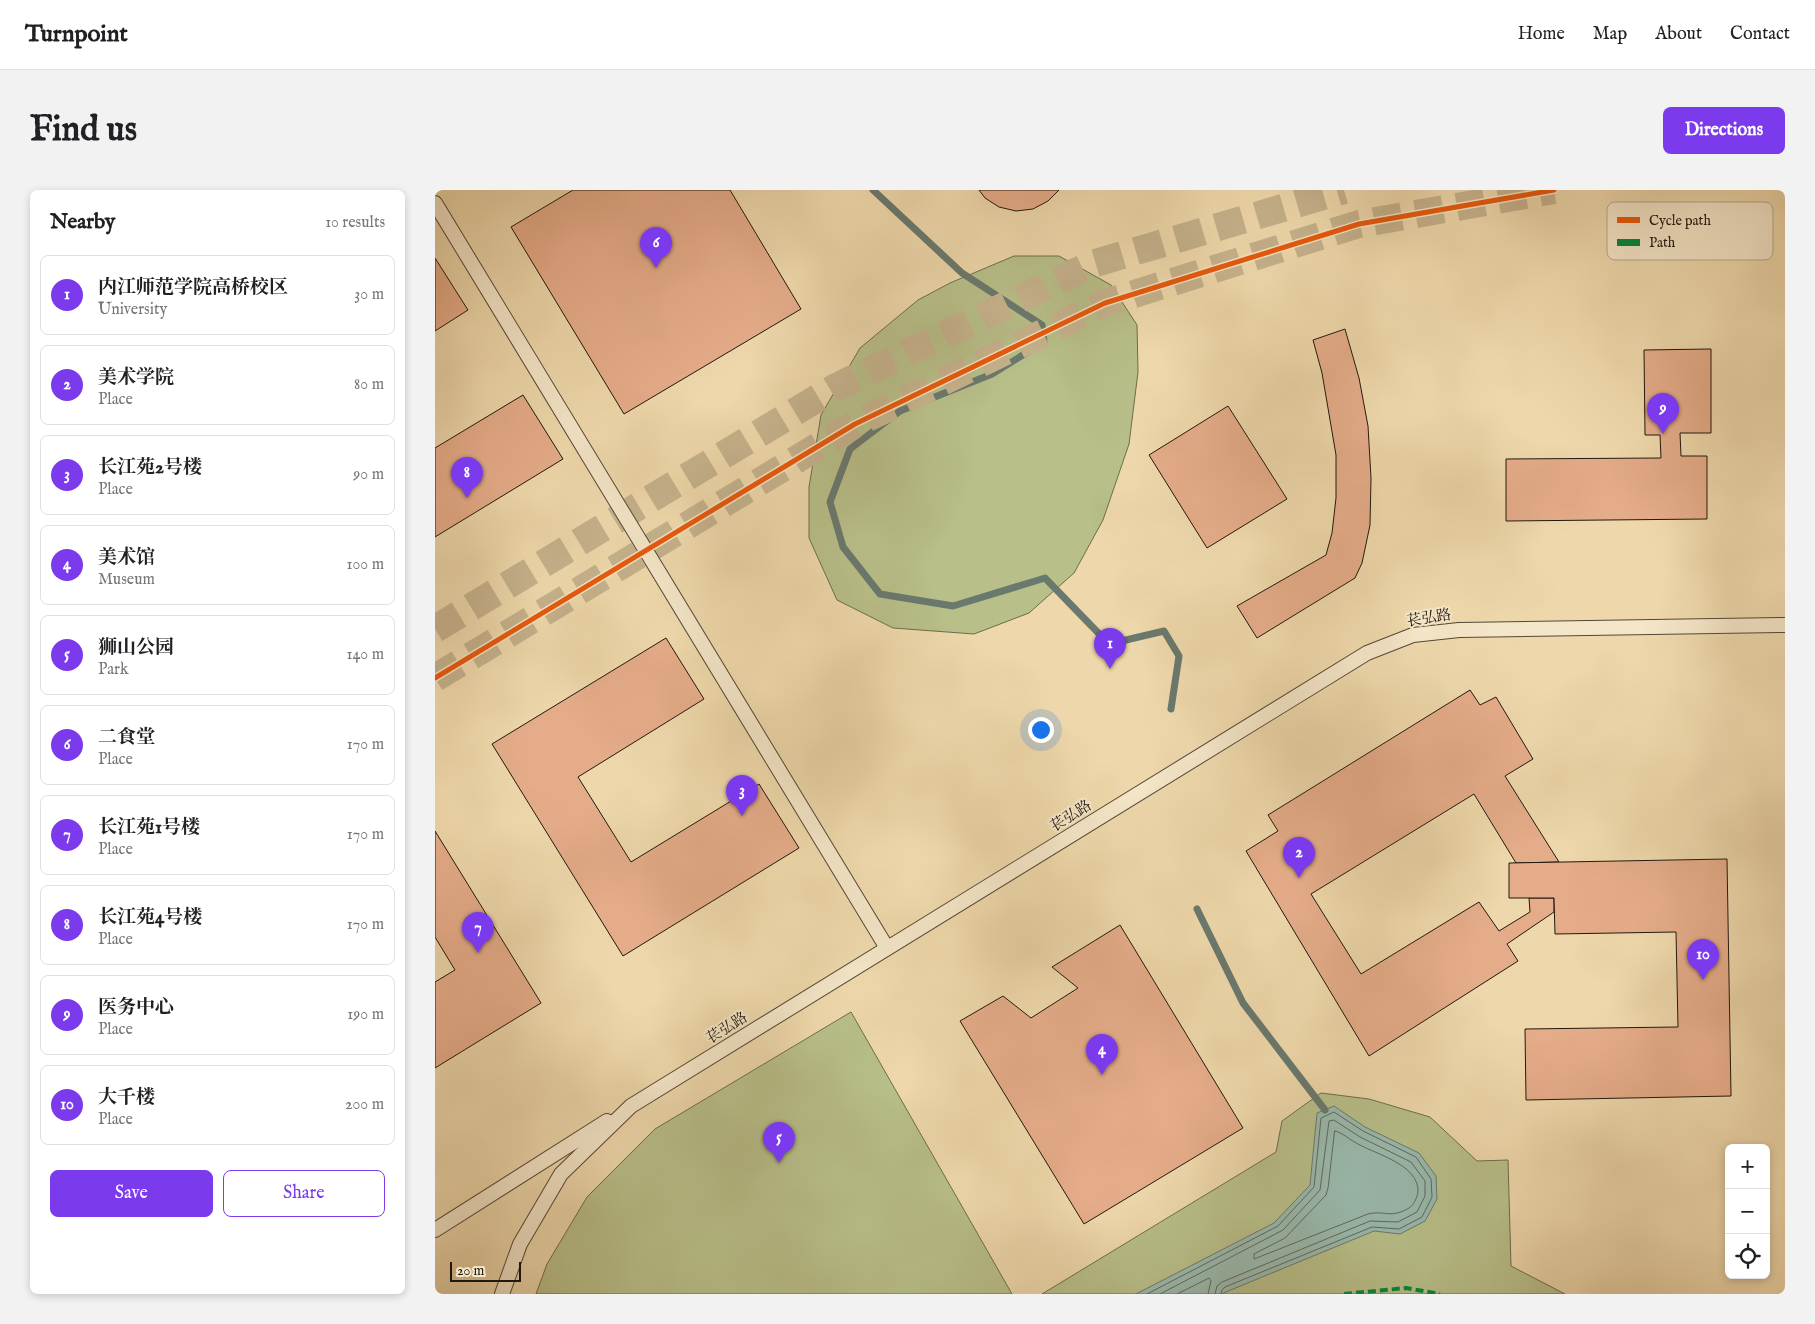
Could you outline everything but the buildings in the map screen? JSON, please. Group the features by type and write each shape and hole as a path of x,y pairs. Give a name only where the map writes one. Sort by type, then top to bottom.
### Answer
{"lane":[{"path":"435,203 887,948"},
{"name":"苌弘路","path":"503,1294 520,1244 561,1174 631,1106 1367,653 1413,635 1459,630 1785,625"},
{"path":"435,1230 631,1106"}],"green space":[{"path":"1014,256 1059,256 1111,285 1137,325 1138,372 1129,444 1103,520 1074,573 1029,613 974,634 893,628 837,600 809,538 809,487 821,415 860,348 918,300 950,283"},
{"path":"851,1012 1012,1294 536,1294 547,1264 587,1197 655,1129"},
{"path":"1321,1093 1369,1099 1430,1117 1477,1161 1508,1160 1511,1266 1565,1294 1042,1294 1276,1152 1282,1121"}],"water":[{"path":"1334,1106 1365,1127 1419,1153 1436,1176 1437,1199 1425,1221 1400,1234 1374,1231 1221,1294 1136,1294 1274,1223 1310,1185 1317,1113"}],"waterway":[{"path":"873,190 962,273 1042,325 1044,342 992,374 900,411 850,449 830,502 843,547 880,594 953,606 1045,578 1109,644 1164,631 1179,656 1171,709"},
{"path":"1197,909 1243,1003 1325,1110"}],"tunnel":[{"path":"435,629 836,387 1092,264 1344,190"},
{"path":"435,678 855,424 1105,303 1359,224 1554,190"}],"marked path":[{"path":"1344,1294 1406,1288 1440,1294"}],"cycle path":[{"path":"435,678 855,424 1105,303 1359,224 1554,190"}],"place":[{"name":"二食堂","path":"656,268"},
{"name":"医务中心","path":"1663,434"},
{"name":"长江苑4号楼","path":"467,498"},
{"name":"内江师范学院高桥校区","path":"1110,669"},
{"name":"长江苑2号楼","path":"742,816"},
{"name":"美术学院","path":"1299,878"},
{"name":"长江苑1号楼","path":"478,953"},
{"name":"大千楼","path":"1703,980"},
{"name":"美术馆","path":"1102,1075"},
{"name":"狮山公园","path":"779,1163"}]}
